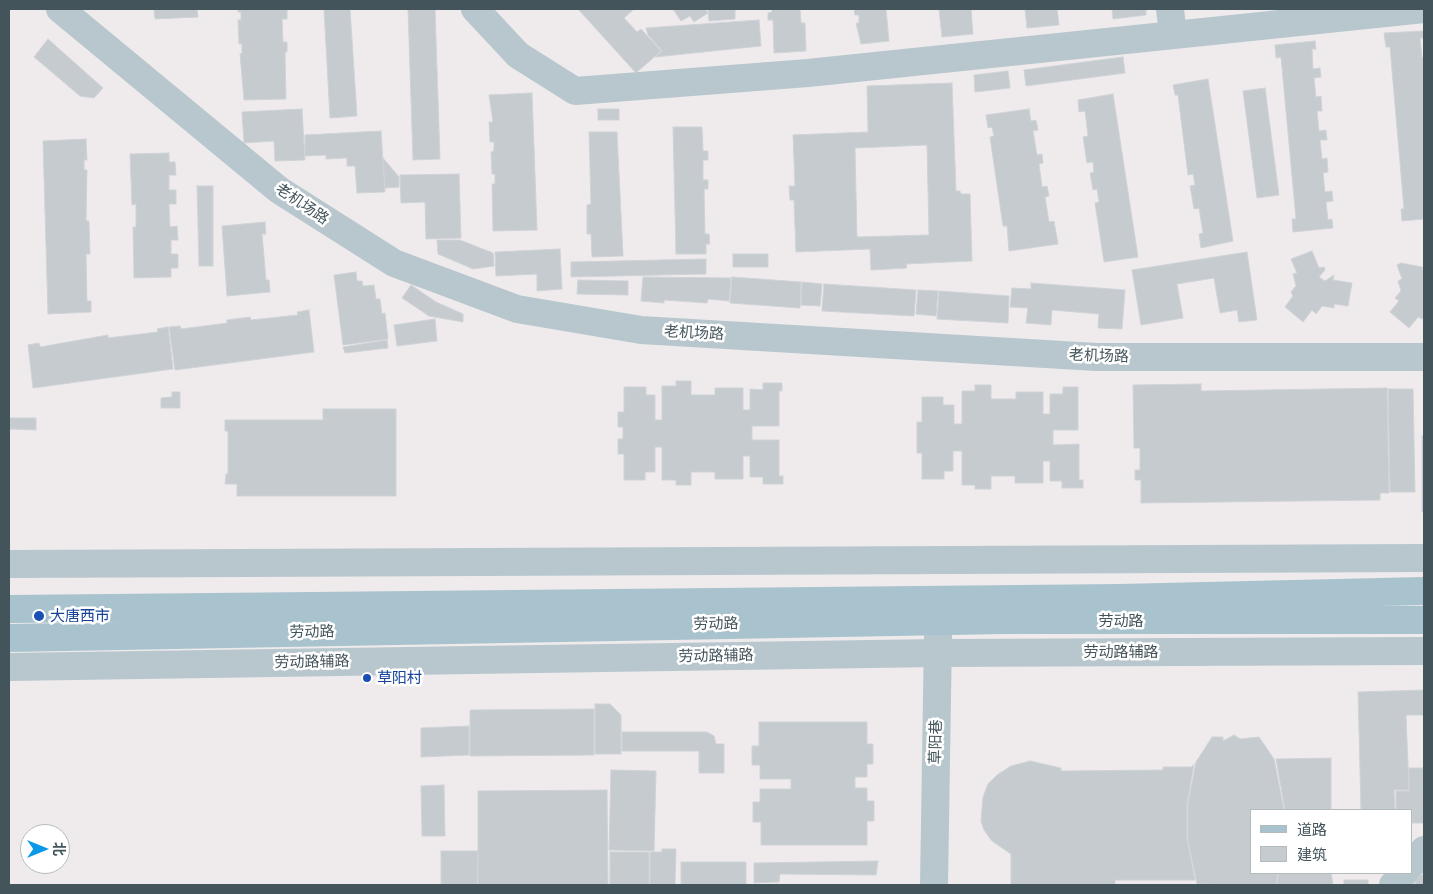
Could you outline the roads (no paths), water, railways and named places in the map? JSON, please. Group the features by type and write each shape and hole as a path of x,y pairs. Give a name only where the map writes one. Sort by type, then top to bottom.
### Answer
{"main road":[{"name":"劳动路","path":"9,638 937,610 1120,598 1424,591"},
{"name":"劳动路","path":"9,609 937,610 1424,620"}],"street":[{"name":"老机场路","path":"60,9 279,190 394,263 516,309 641,330 1096,357 1424,357"},
{"path":"475,9 518,55 575,91 808,73 1172,22 1424,9"},
{"path":"9,564 1424,558"},
{"name":"草阳巷","path":"934,885 937,610"},
{"name":"劳动路辅路","path":"9,667 937,653 1424,651"},
{"path":"1413,863 1424,850"},
{"path":"1393,885 1403,874"}],"place":[{"name":"大唐西市","path":"39,616"},
{"name":"草阳村","path":"367,678"}]}
